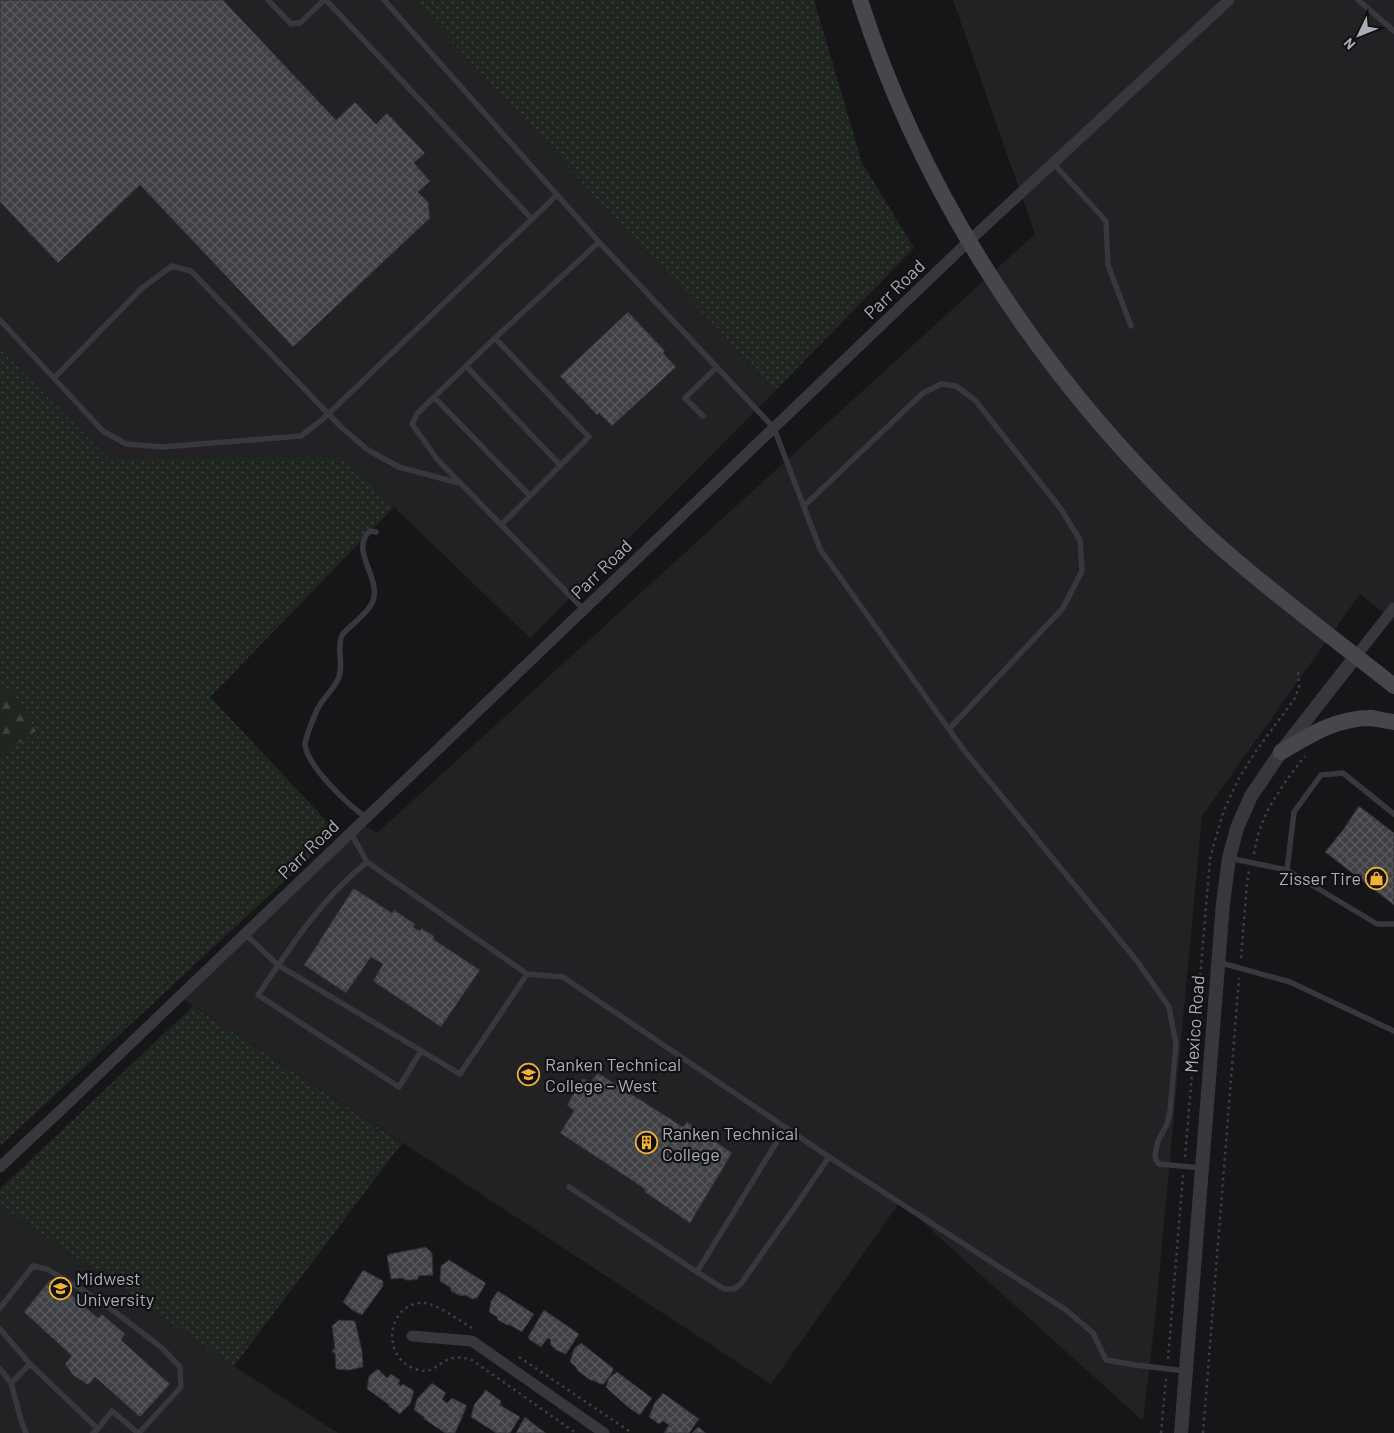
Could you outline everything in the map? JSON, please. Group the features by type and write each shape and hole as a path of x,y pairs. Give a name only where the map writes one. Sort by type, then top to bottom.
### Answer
{"main road":[{"path":"860,0 895,94 921,151 970,241 1011,306 1038,346 1072,390 1103,428 1138,466 1216,544 1394,686"},
{"path":"1281,752 1320,729 1342,721 1371,718 1394,722"}],"street":[{"name":"Parr Road","path":"0,1167 970,241 1229,0"},
{"path":"1356,656 1394,608"},
{"name":"Mexico Road","path":"1181,1433 1218,962 1229,858 1237,828 1251,796 1281,752 1356,656"},
{"path":"412,1336 472,1340 604,1433"}],"lane":[{"path":"268,0 291,24 300,23 325,0 532,219"},
{"path":"384,0 599,242 774,428 820,549 963,749 1137,961 1169,1007 1176,1044 1173,1081 1170,1112 1167,1124 1158,1141 1155,1154 1156,1160 1159,1164 1202,1168"},
{"path":"1358,0 1394,32"},
{"path":"1053,163 1106,221 1108,265 1131,326"},
{"path":"0,320 103,431 126,444 162,448 300,436 328,414 557,195"},
{"path":"584,610 437,459 412,424 417,414 434,397 599,242"},
{"path":"54,378 142,288 172,266 190,271 328,414 368,450 399,467 461,483"},
{"path":"495,338 589,437 501,525"},
{"path":"466,366 560,466"},
{"path":"703,416 684,398 717,367"},
{"path":"804,506 923,393 942,384 956,386 974,400 1061,509 1080,540 1082,571 1063,608 949,730"},
{"path":"434,397 530,496"},
{"path":"367,818 356,810 316,770 309,758 305,744 316,711 335,684 340,672 340,641 346,630 371,604 374,597 372,576 363,552 362,543 370,531 376,532"},
{"path":"1287,870 1294,812 1321,775 1343,773 1394,814"},
{"path":"351,833 367,862 527,974 563,977 828,1157 1066,1310 1093,1333 1106,1360 1185,1371"},
{"path":"1229,858 1287,870 1377,924 1394,924"},
{"path":"367,862 348,878 322,906 258,995 399,1086 422,1051"},
{"path":"245,934 278,965 460,1074 527,974"},
{"path":"1218,962 1290,982 1394,1031"},
{"path":"697,1272 786,1127"},
{"path":"569,1187 724,1289 733,1289 740,1285 828,1157"},
{"path":"0,1308 33,1266 47,1269 110,1308 162,1348 180,1367 181,1387 138,1433 112,1411 96,1431 30,1364 0,1329"},
{"path":"11,1383 30,1364"},
{"path":"0,1368 11,1383 26,1433"}],"path":[{"path":"1203,1433 1247,883 1262,824 1273,802 1294,770 1306,756"}],"shaded area":[{"path":"0,0 413,0 775,391 530,638 344,459 109,459 0,349"},
{"path":"953,0 1394,0 1394,621 1360,594 1202,816 1155,1319 1143,1421 900,1202 771,1384 180,997 361,823 377,833 1035,234"},
{"name":"Midwest University","path":"0,1205 240,1370 338,1433 0,1433"}],"green space":[{"path":"413,0 814,0 862,163 914,248 775,391"},
{"path":"0,349 109,459 344,458 394,507 210,697 337,832 0,1146 0,756 36,731 10,688 0,692"},
{"path":"10,688 36,731 0,756 0,692"},
{"path":"193,1006 402,1143 234,1366 0,1205 0,1189"}],"building":[{"path":"0,0 223,0 336,120 355,102 376,124 387,113 425,153 414,163 430,181 418,192 428,202 430,218 293,347 140,185 58,263 0,202"},
{"path":"628,312 665,351 663,353 676,367 612,426 599,413 597,415 560,376"},
{"name":"Zisser Tire","path":"1359,806 1394,833 1394,905 1325,852"},
{"path":"353,889 392,913 394,910 415,924 413,927 420,931 421,928 434,936 433,939 480,970 441,1027 373,981 383,964 371,957 346,993 304,965"},
{"name":"Ranken Technical College","path":"598,1073 683,1127 687,1122 732,1153 690,1223 645,1192 645,1189 560,1133 574,1111 567,1105 583,1078 590,1082"},
{"path":"426,1247 432,1253 433,1275 418,1276 418,1279 412,1280 405,1280 404,1278 391,1279 387,1256"},
{"path":"449,1260 486,1283 477,1298 472,1299 465,1295 461,1296 451,1291 451,1288 440,1281 441,1266"},
{"path":"363,1270 383,1281 383,1286 362,1315 352,1310 343,1302"},
{"path":"53,1279 98,1318 102,1314 125,1334 121,1340 170,1384 140,1417 95,1377 88,1385 73,1375 65,1364 72,1356 24,1312 49,1281"},
{"path":"498,1291 534,1314 522,1332 498,1320 497,1317 489,1312 491,1301"},
{"path":"544,1310 579,1334 566,1354 556,1350 550,1344 551,1340 548,1338 541,1347 528,1337"},
{"path":"339,1320 355,1321 362,1351 363,1367 349,1370 336,1369 335,1353 332,1352 335,1349 332,1326"},
{"path":"581,1343 613,1368 604,1384 590,1380 570,1362 574,1349"},
{"path":"378,1369 387,1378 391,1374 400,1380 398,1384 401,1386 403,1384 414,1391 410,1404 400,1414 367,1389 369,1376"},
{"path":"617,1372 652,1398 640,1415 629,1408 606,1387 609,1378"},
{"path":"432,1383 446,1393 442,1399 447,1403 452,1398 466,1405 455,1433 445,1433 414,1410 417,1399"},
{"path":"486,1390 501,1401 500,1405 520,1417 510,1433 496,1433 471,1417 474,1405"},
{"path":"663,1393 699,1419 689,1433 664,1433 669,1425 663,1421 659,1424 649,1417 654,1404"},
{"path":"525,1417 540,1429 546,1433 516,1433"},
{"path":"698,1427 706,1433 692,1433"}],"place":[{"name":"Zisser Tire","path":"1377,878"},
{"name":"Ranken Technical College – West","path":"529,1074"},
{"name":"Ranken Technical College","path":"646,1143"},
{"name":"Midwest University","path":"60,1288"}]}
